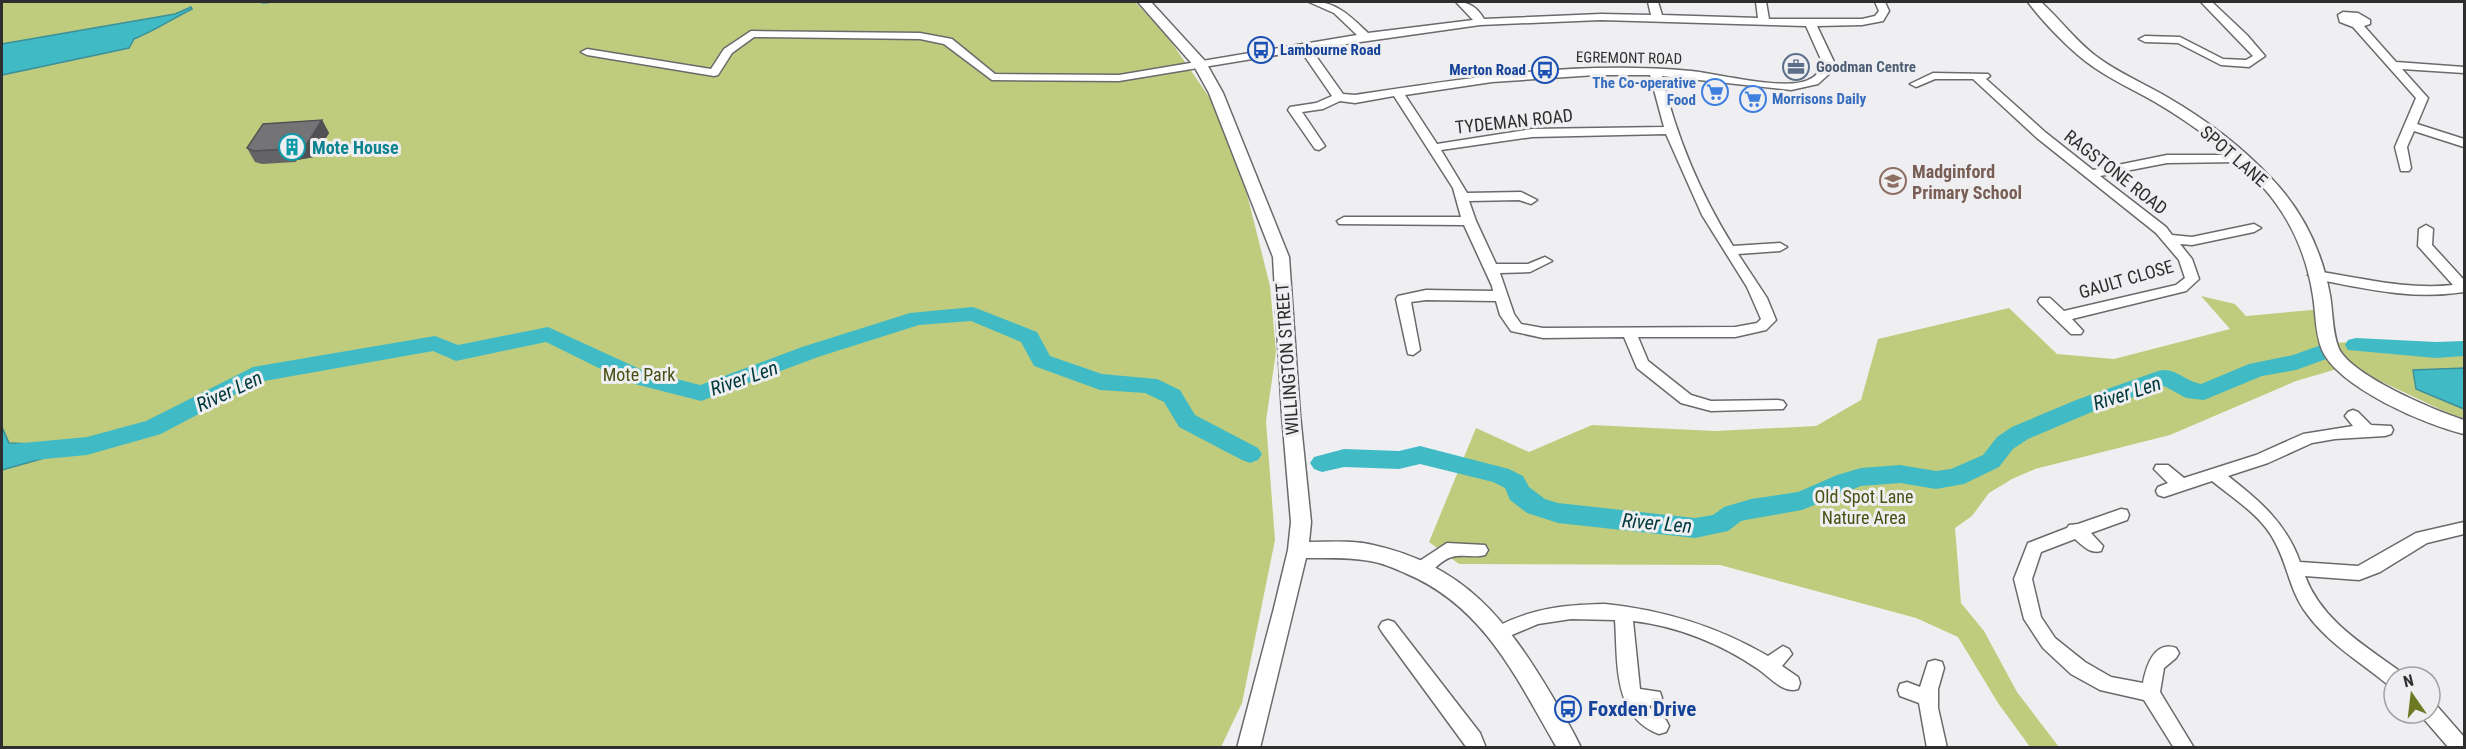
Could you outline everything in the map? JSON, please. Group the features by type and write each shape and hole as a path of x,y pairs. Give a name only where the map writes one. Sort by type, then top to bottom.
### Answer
{"street":[{"name":"WILLINGTON STREET","path":"1144,2 1200,64 1229,123 1281,257 1291,415 1302,522 1298,550 1248,747"},
{"path":"1314,2 1338,11 1365,37"},
{"path":"1461,2 1475,13 1480,22"},
{"path":"1653,2 1658,18"},
{"path":"1761,2 1764,21"},
{"path":"587,52 714,73 728,51 751,34 920,36 948,41 992,77 1119,78 1365,37 1480,22 1591,17 1810,23 1862,22 1879,19 1884,11 1880,2"},
{"name":"SPOT LANE","path":"2034,2 2093,61 2172,106 2241,158 2278,195 2299,228 2315,275 2332,352 2351,372 2428,413 2464,427"},
{"path":"2145,39 2184,40 2221,62 2249,64 2259,56 2243,37 2206,2"},
{"path":"2335,2 2347,14 2342,18 2357,25 2422,98 2401,147 2404,163 2419,162"},
{"name":"EGREMONT ROAD","path":"1339,98 1355,99 1536,74 1655,72 1713,77 1769,86 1804,86 1820,78 1829,64 1810,23"},
{"path":"1304,47 1339,98 1319,106 1294,110 1319,146"},
{"path":"2395,65 2464,70"},
{"path":"1398,93 1459,188 1469,221 1499,286 1507,315 1516,328 1531,333 1629,333 1735,332 1761,327 1769,320 1764,303 1751,287 1711,219 1662,104 1655,72"},
{"name":"RAGSTONE ROAD","path":"1916,84 1933,76 1982,76 2003,103 2161,230 2169,239 2192,241 2254,228"},
{"path":"2410,126 2464,143"},
{"name":"TYDEMAN ROAD","path":"1433,148 1532,133 1672,130"},
{"path":"2089,174 2167,159 2241,158"},
{"path":"1461,197 1521,196 1531,200"},
{"path":"1342,220 1469,221"},
{"path":"2426,230 2425,246 2464,288"},
{"name":"GAULT CLOSE","path":"2061,316 2181,288 2192,279 2185,259 2169,239"},
{"path":"1729,250 1780,247"},
{"path":"1491,269 1530,268 1545,261"},
{"path":"2315,275 2401,290 2431,292 2464,288"},
{"path":"1413,350 1403,299 1426,295 1500,296"},
{"name":"GAULT CLOSE","path":"2044,301 2076,331"},
{"path":"1629,333 1642,364 1686,399 1711,406 1778,405"},
{"path":"2353,416 2367,431"},
{"path":"2164,491 2262,459 2309,438 2335,433 2385,430"},
{"path":"2162,469 2181,485"},
{"path":"2214,474 2269,520 2284,542 2298,585 2313,609 2331,630 2382,669"},
{"path":"2121,515 2075,530 2062,538 2034,548 2023,579 2033,619 2049,643 2078,668 2107,684 2150,693"},
{"path":"2293,568 2359,573 2374,567 2422,538 2464,528"},
{"path":"2075,530 2095,546"},
{"path":"1298,550 1368,552 1421,569 1456,590 1486,615 1500,633 1524,668 1569,747"},
{"path":"1421,569 1447,550 1479,550"},
{"path":"1500,633 1536,617 1586,613 1652,616 1680,623 1776,659 1791,683"},
{"path":"1624,614 1626,662 1633,697 1642,714 1659,726"},
{"path":"1388,627 1477,747"},
{"path":"2170,654 2156,664 2150,693 2185,747"},
{"path":"1935,668 1926,697 1936,747"},
{"path":"1906,690 1926,697"},
{"path":"1633,697 1653,698"},
{"path":"2442,725 2462,747"}],"green space":[{"name":"Mote Park","path":"2,2 1135,2 1165,33 1214,104 1245,186 1270,286 1276,352 1266,421 1275,540 1242,703 1221,747 2,747"},
{"name":"Old Spot Lane Nature Area","path":"2201,296 2235,304 2246,316 2323,309 2335,343 2368,342 2432,346 2464,344 2464,418 2450,414 2359,371 2344,367 2296,381 2170,435 2035,469 1989,493 1972,516 1955,528 1961,603 1984,631 2017,692 2059,747 2030,747 1998,703 1958,637 1916,618 1720,565 1459,564 1429,542 1476,428 1529,452 1592,425 1715,431 1816,426 1861,400 1878,339 2009,308 2057,354 2114,359 2230,329"}],"water":[{"path":"191,7 192,9 134,39 129,48 2,75 2,44 175,14"},
{"path":"2464,368 2464,409 2416,389 2413,370"},
{"path":"2,427 9,443 87,446 2,470"}],"building":[{"path":"322,120 307,144 288,149 254,151 247,148 263,124"}],"waterway":[{"path":"262,2 268,2"},
{"name":"River Len","path":"2,454 87,446 153,428 253,375 435,343 456,353 548,334 635,376 701,393 810,352 918,318 973,314 1029,337 1042,361 1100,382 1149,385 1172,396 1187,421 1250,454"},
{"name":"River Len","path":"2356,345 2436,350 2464,349"},
{"name":"River Len","path":"1322,463 1344,458 1399,460 1420,455 1500,475 1514,482 1519,493 1536,506 1558,513 1695,528 1719,524 1733,514 1751,509 1802,501 1846,481 1861,477 1900,474 1936,480 1955,478 1991,461 2005,443 2020,433 2084,406 2166,377 2194,392 2204,392 2257,369 2296,362 2324,352"}],"place":[{"name":"Lambourne Road","path":"1261,50"},
{"name":"Goodman Centre","path":"1796,67"},
{"name":"Merton Road","path":"1545,70"},
{"name":"The Co-operative Food","path":"1715,92"},
{"name":"Morrisons Daily","path":"1753,99"},
{"name":"Mote House","path":"292,147"},
{"name":"Madginford Primary School","path":"1893,181"},
{"name":"Foxden Drive","path":"1568,709"}]}
